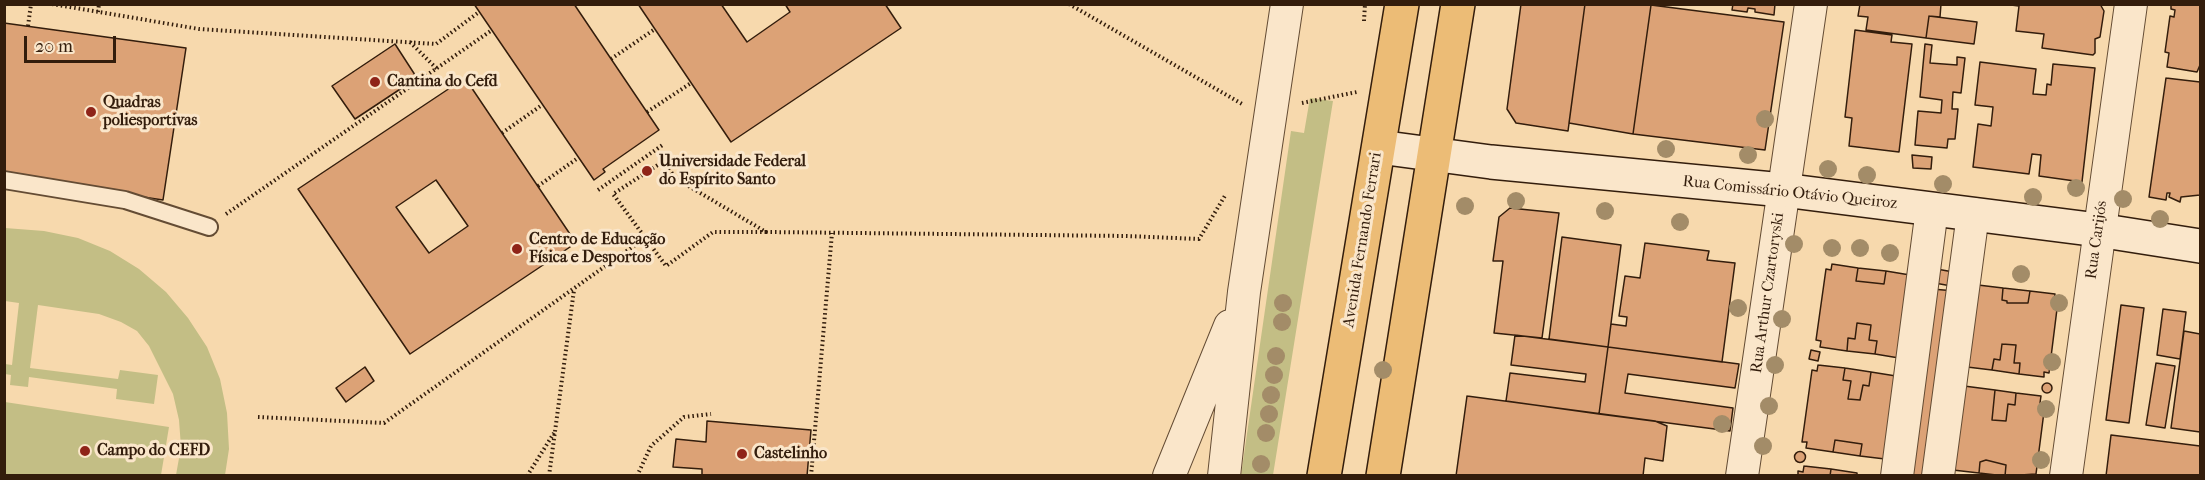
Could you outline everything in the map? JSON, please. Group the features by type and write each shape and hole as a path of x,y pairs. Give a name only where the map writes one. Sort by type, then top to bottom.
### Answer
{"main road":[{"name":"Avenida Fernando Ferrari","path":"1324,476 1402,4"},
{"path":"1383,476 1458,4"}],"street":[{"path":"1224,476 1244,292 1287,4"},
{"name":"Rua Arthur Czartoryski","path":"1742,476 1811,4"},
{"name":"Rua Carijós","path":"2066,476 2098,230 2131,4"},
{"name":"Rua Comissário Otávio Queiroz","path":"1379,147 1434,156 1783,190 2098,230 2200,246"},
{"path":"1897,476 1932,209"},
{"path":"1938,476 1973,214"},
{"path":"1169,476 1244,292"}],"lane":[{"path":"4,180 126,200 209,227"}],"path":[{"path":"28,26 31,4"},
{"path":"52,4 199,29 436,44 479,12"},
{"path":"98,12 99,4"},
{"path":"1069,4 1240,104 1270,110 1351,92 1388,97"},
{"path":"611,59 655,29"},
{"path":"209,227 271,181 492,30"},
{"path":"410,42 437,69"},
{"path":"647,112 691,83"},
{"path":"502,133 542,105"},
{"path":"598,190 664,144"},
{"path":"538,186 578,158"},
{"path":"766,232 675,177 664,161 613,194 666,266 713,232 1126,236 1199,239 1227,192"},
{"path":"811,476 832,233"},
{"path":"258,417 384,423 645,238"},
{"path":"549,476 574,290"},
{"path":"637,476 651,446 684,417 711,414"},
{"path":"527,476 555,432"}],"shaded area":[{"path":"1310,98 1333,101 1273,475 1241,475 1291,131 1304,133"},
{"path":"5,228 44,231 78,238 110,251 139,269 166,292 188,318 207,347 220,379 227,413 229,449 225,475 176,475 181,447 179,420 173,394 149,346 137,331 121,322 99,314 38,305 30,368 118,379 120,370 158,375 154,404 116,399 117,389 29,377 28,387 10,385 11,375 5,374 5,364 12,365 19,303 5,301"},
{"name":"Campo do CEFD","path":"5,402 169,427 161,475 5,475"}],"building":[{"path":"474,4 574,4 659,130 603,169 605,172 594,180"},
{"path":"638,4 721,4 747,42 790,12 785,4 885,4 901,28 731,142"},
{"path":"1521,4 1585,4 1568,131 1516,123 1507,109"},
{"path":"1585,4 1651,5 1633,134 1569,123"},
{"path":"1733,4 1775,4 1774,15 1755,12 1755,9 1748,8 1747,12 1732,10"},
{"path":"1860,4 1941,4 1940,17 1929,16 1926,38 1866,30 1868,17 1858,16"},
{"path":"2003,4 2100,4 2104,11 2100,37 2095,39 2095,53 2093,55 2042,48 2044,34 2016,31 2019,6"},
{"path":"2171,4 2200,4 2200,65 2197,72 2167,67 2169,53 2165,52 2170,16 2174,17 2175,10 2171,9"},
{"path":"1651,5 1784,22 1765,150 1633,134"},
{"path":"1929,16 1977,22 1974,44 1926,38"},
{"name":"Quadras poliesportivas","path":"4,23 186,48 163,200 4,176"},
{"path":"1855,30 1892,35 1891,42 1912,44 1899,152 1849,146 1852,118 1845,117"},
{"name":"Cantina do Cefd","path":"395,44 417,78 355,119 332,86"},
{"path":"1925,44 1932,45 1930,63 1957,65 1957,57 1965,58 1961,93 1953,92 1952,109 1958,109 1955,139 1948,139 1947,148 1915,145 1918,111 1941,113 1942,100 1920,97"},
{"path":"1980,62 2036,69 2033,94 2046,95 2047,84 2051,85 2053,64 2095,68 2082,182 2039,176 2041,155 2032,154 2029,174 1973,167 1978,124 1991,126 1993,107 1975,105"},
{"name":"Centro de Educação Física e Desportos","path":"465,78 576,243 410,354 298,189","holes":["436,180 468,226 429,253 396,207"]},
{"path":"2166,78 2200,82 2200,195 2181,197 2180,202 2169,197 2170,193 2167,193 2166,200 2149,197"},
{"path":"1912,155 1932,157 1931,169 1913,168"},
{"path":"1510,208 1559,213 1542,338 1494,333 1503,261 1493,261 1499,217"},
{"path":"1562,237 1621,245 1608,347 1549,339"},
{"path":"1645,243 1709,251 1707,260 1735,263 1722,362 1608,347 1611,324 1626,326 1627,317 1619,316 1625,276 1640,278"},
{"path":"1832,264 1858,268 1856,281 1884,284 1886,271 1910,275 1899,358 1875,354 1877,341 1869,340 1871,325 1857,323 1855,339 1848,338 1847,351 1820,347 1821,341 1816,340 1826,269 1831,270"},
{"path":"1858,268 1886,271 1884,284 1856,281"},
{"path":"1931,268 1959,273 1957,287 1929,282"},
{"path":"1978,285 2003,288 2002,300 2007,303 2028,303 2030,291 2055,294 2054,301 2058,301 2049,373 2044,372 2044,377 2019,374 2020,363 2014,363 2016,345 2002,344 2000,360 1994,359 1992,370 1967,367"},
{"path":"2003,288 2030,291 2028,303 2007,303 2002,300"},
{"path":"1932,289 1955,291 1930,476 1906,476"},
{"path":"2121,305 2144,308 2129,423 2106,420"},
{"path":"2163,309 2186,312 2180,359 2157,355"},
{"path":"1857,323 1871,325 1869,340 1877,341 1875,354 1847,351 1848,338 1855,339"},
{"path":"2184,331 2200,334 2200,432 2171,428"},
{"path":"1515,335 1608,347 1599,414 1506,401 1510,373 1585,382 1586,374 1511,365"},
{"path":"2002,344 2016,345 2014,363 2020,363 2019,374 1992,370 1994,359 2000,360"},
{"path":"1608,347 1739,364 1735,388 1628,374 1625,393 1733,408 1730,431 1599,414"},
{"path":"1811,350 1820,352 1818,361 1809,359"},
{"path":"2156,363 2175,366 2165,428 2146,425"},
{"path":"1818,365 1845,368 1843,380 1851,381 1848,399 1860,400 1863,385 1869,386 1871,372 1896,376 1885,459 1860,456 1862,444 1835,440 1833,452 1806,448 1807,442 1802,442 1812,370 1817,371"},
{"path":"365,367 374,381 346,402 336,388"},
{"path":"1845,368 1871,372 1869,386 1863,385 1860,400 1848,399 1851,381 1843,380"},
{"path":"2047,383 2051,384 2051,392 2047,393 2043,392 2042,388 2043,384"},
{"path":"1964,386 1995,390 1992,420 2006,421 2008,404 2015,405 2016,393 2041,396 2040,403 2045,404 2036,474 2005,476 2006,465 1986,460 1980,462 1979,473 1953,470"},
{"path":"1995,390 2016,393 2015,405 2008,404 2006,421 1992,420"},
{"path":"1467,396 1655,421 1667,426 1663,461 1645,458 1643,476 1456,476"},
{"name":"Castelinho","path":"707,421 811,430 807,476 702,476 702,469 673,467 676,439 706,442"},
{"path":"2111,435 2200,446 2200,476 2106,476"},
{"path":"1835,440 1862,444 1860,456 1833,452"},
{"path":"1800,451 1806,457 1800,463 1794,457"},
{"path":"1986,460 2006,465 2005,476 1979,473 1980,462"},
{"path":"1804,466 1831,469 1830,476 1798,476 1798,471 1803,472"},
{"path":"1831,469 1857,473 1857,476 1830,476"}],"place":[{"name":"Cantina do Cefd","path":"375,82"},
{"name":"Quadras poliesportivas","path":"91,112"},
{"name":"Universidade Federal do Espírito Santo","path":"647,171"},
{"name":"Centro de Educação Física e Desportos","path":"517,249"},
{"name":"Campo do CEFD","path":"85,451"},
{"name":"Castelinho","path":"742,454"}]}
